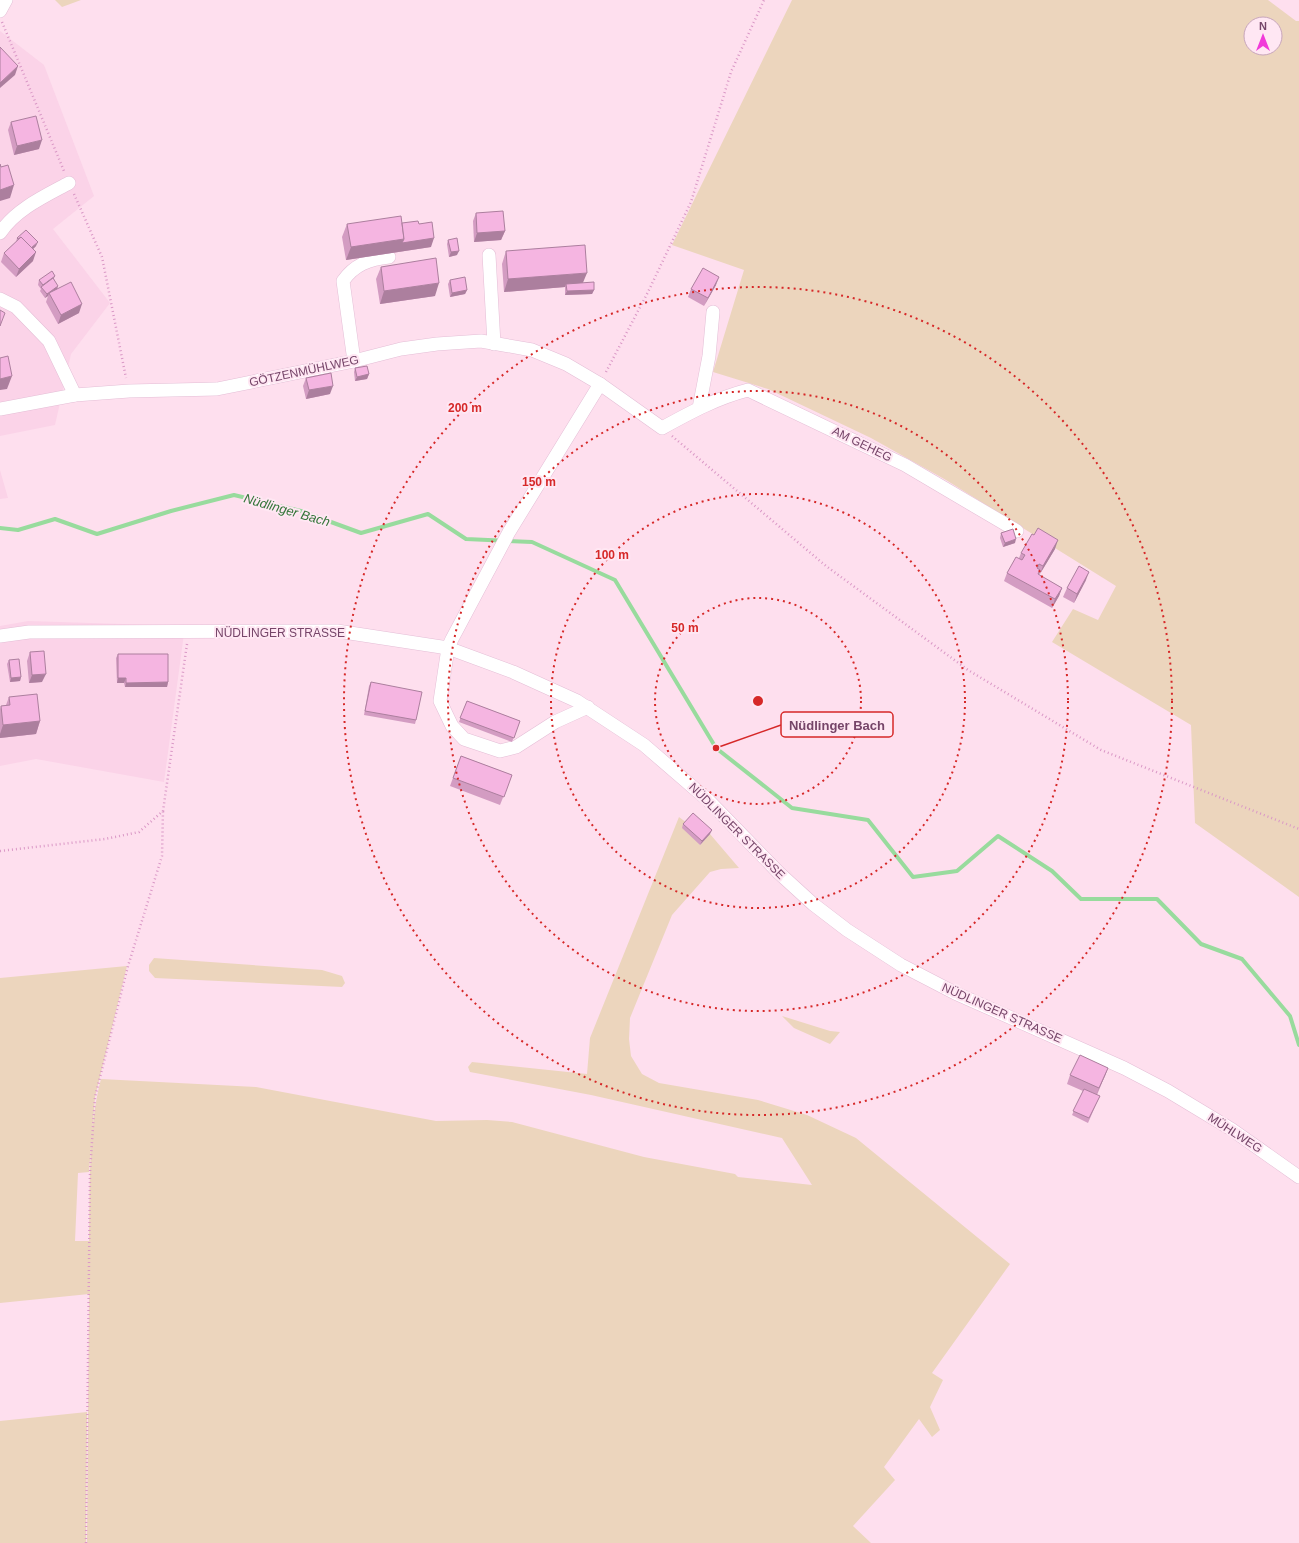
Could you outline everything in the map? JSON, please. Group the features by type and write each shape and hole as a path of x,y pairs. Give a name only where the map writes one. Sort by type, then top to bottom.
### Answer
{"street":[{"path":"0,11 6,0"},
{"path":"0,233 4,227 34,201 69,183"},
{"path":"489,255 494,344"},
{"path":"354,362 344,281 351,270 375,258 389,257"},
{"path":"0,299 16,307 49,340 75,395"},
{"path":"699,408 709,356 713,312"},
{"name":"GÖTZENMÜHLWEG","path":"0,409 75,395 129,391 217,389 354,362 401,349 437,344 481,341 532,350 566,364 600,384 662,428"},
{"path":"588,707 554,722 516,747 500,751 464,739 452,726 440,701 448,648 509,532 600,384"},
{"name":"AM GEHEG","path":"662,428 699,408 727,396 748,390 904,465 1017,531"},
{"name":"NÜDLINGER STRASSE","path":"0,636 29,632 337,631 448,648 513,672 588,707 644,745 704,796 778,873 813,904 847,930 900,965 955,994 1124,1068 1168,1091"},
{"name":"MÜHLWEG","path":"1168,1091 1231,1129 1299,1177"}],"path":[{"path":"600,384 648,292 690,202 730,72 764,0"},
{"path":"0,18 69,183 88,221 102,257 129,391"},
{"path":"662,428 826,566 968,670 1101,750 1299,829"},
{"path":"86,1543 90,1172 95,1097 128,966 162,856 162,811 189,632"},
{"path":"0,851 105,839 140,832 162,811"}],"shaded area":[{"path":"55,0 81,0 62,7"},
{"path":"792,0 1268,0 1296,21 1299,21 1299,897 1195,823 1191,725 1052,642 1073,609 1098,620 1116,586 946,480 871,438 768,389 713,372 744,270 672,245"},
{"path":"0,31 44,65 94,196 53,229 110,303 71,354 55,425 0,436"},
{"path":"0,470 8,498 0,499"},
{"path":"28,621 185,626 164,782 36,759 0,766 0,626"},
{"path":"679,817 687,823 700,845 710,834 739,868 721,869 710,872 672,915 630,1018 629,1039 631,1056 642,1074 659,1083 758,1100 807,1115 856,1138 1010,1264 932,1373 943,1380 930,1407 940,1430 932,1437 919,1419 884,1467 895,1480 853,1526 871,1543 87,1543 89,1294 0,1303 0,978 127,966 95,1097 89,1172 78,1173 75,1241 89,1241 92,1138 101,1079 256,1087 436,1121 487,1120 512,1122 644,1157 735,1174 738,1177 812,1185 782,1138 591,1095 470,1072 468,1067 472,1062 587,1074 590,1038"},
{"path":"154,958 322,970 342,976 345,983 342,987 155,978 149,971 149,965"},
{"path":"782,1016 830,1031 840,1032 830,1044 794,1028"},
{"path":"87,1412 86,1543 0,1543 0,1421"}],"building":[{"path":"0,47 18,66 0,83"},
{"path":"36,116 42,140 17,146 11,122"},
{"path":"0,164 1,167 8,165 14,185 0,190"},
{"path":"503,211 505,231 477,233 476,213"},
{"path":"401,216 404,239 351,247 347,224"},
{"path":"418,221 419,224 432,222 434,238 402,243 404,239 402,223"},
{"path":"26,230 38,242 31,248 21,237 18,239 17,238"},
{"path":"21,237 36,252 19,269 4,253"},
{"path":"457,238 459,251 451,252 448,240"},
{"path":"585,245 587,273 508,279 506,251"},
{"path":"436,258 439,283 384,291 381,267"},
{"path":"703,268 719,277 708,298 691,289"},
{"path":"52,271 55,276 43,285 39,280"},
{"path":"465,277 467,290 452,293 450,280"},
{"path":"53,278 58,286 47,294 41,287"},
{"path":"71,282 82,304 61,315 49,293"},
{"path":"594,282 594,290 567,291 566,284"},
{"path":"0,310 5,313 0,326"},
{"path":"8,356 12,376 0,379 0,358"},
{"path":"367,366 369,374 357,377 355,368"},
{"path":"331,373 333,386 309,390 306,378"},
{"path":"1038,528 1058,540 1043,566 1039,564 1037,568 1040,570 1038,574 1062,588 1055,599 1007,573 1016,557 1022,560 1025,555 1021,553 1032,534 1034,535"},
{"path":"1013,529 1016,539 1005,543 1001,533"},
{"path":"1079,566 1089,572 1077,594 1067,588"},
{"path":"44,651 46,674 32,675 30,652"},
{"path":"118,654 168,654 168,682 126,683 126,678 118,678"},
{"path":"19,659 21,677 11,678 9,660"},
{"path":"371,682 422,692 416,720 365,711"},
{"path":"37,694 40,721 3,725 1,706 10,705 9,697"},
{"path":"467,701 520,721 514,738 460,718"},
{"path":"461,756 512,775 504,797 453,778"},
{"path":"693,813 712,830 702,841 683,824"},
{"path":"1080,1055 1108,1068 1099,1088 1070,1075"},
{"path":"1084,1089 1100,1096 1089,1118 1073,1111"}],"waterway":[{"name":"Nüdlinger Bach","path":"0,528 18,530 55,519 97,534 171,511 234,495 301,511 361,533 428,514 466,539 532,542 615,580 716,748 792,808 868,820 913,877 957,871 998,836 1052,871 1081,899 1157,899 1201,944 1242,959 1290,1016 1299,1045"}],"place":[{"name":"Nüdlinger Bach","path":"716,748"}]}
